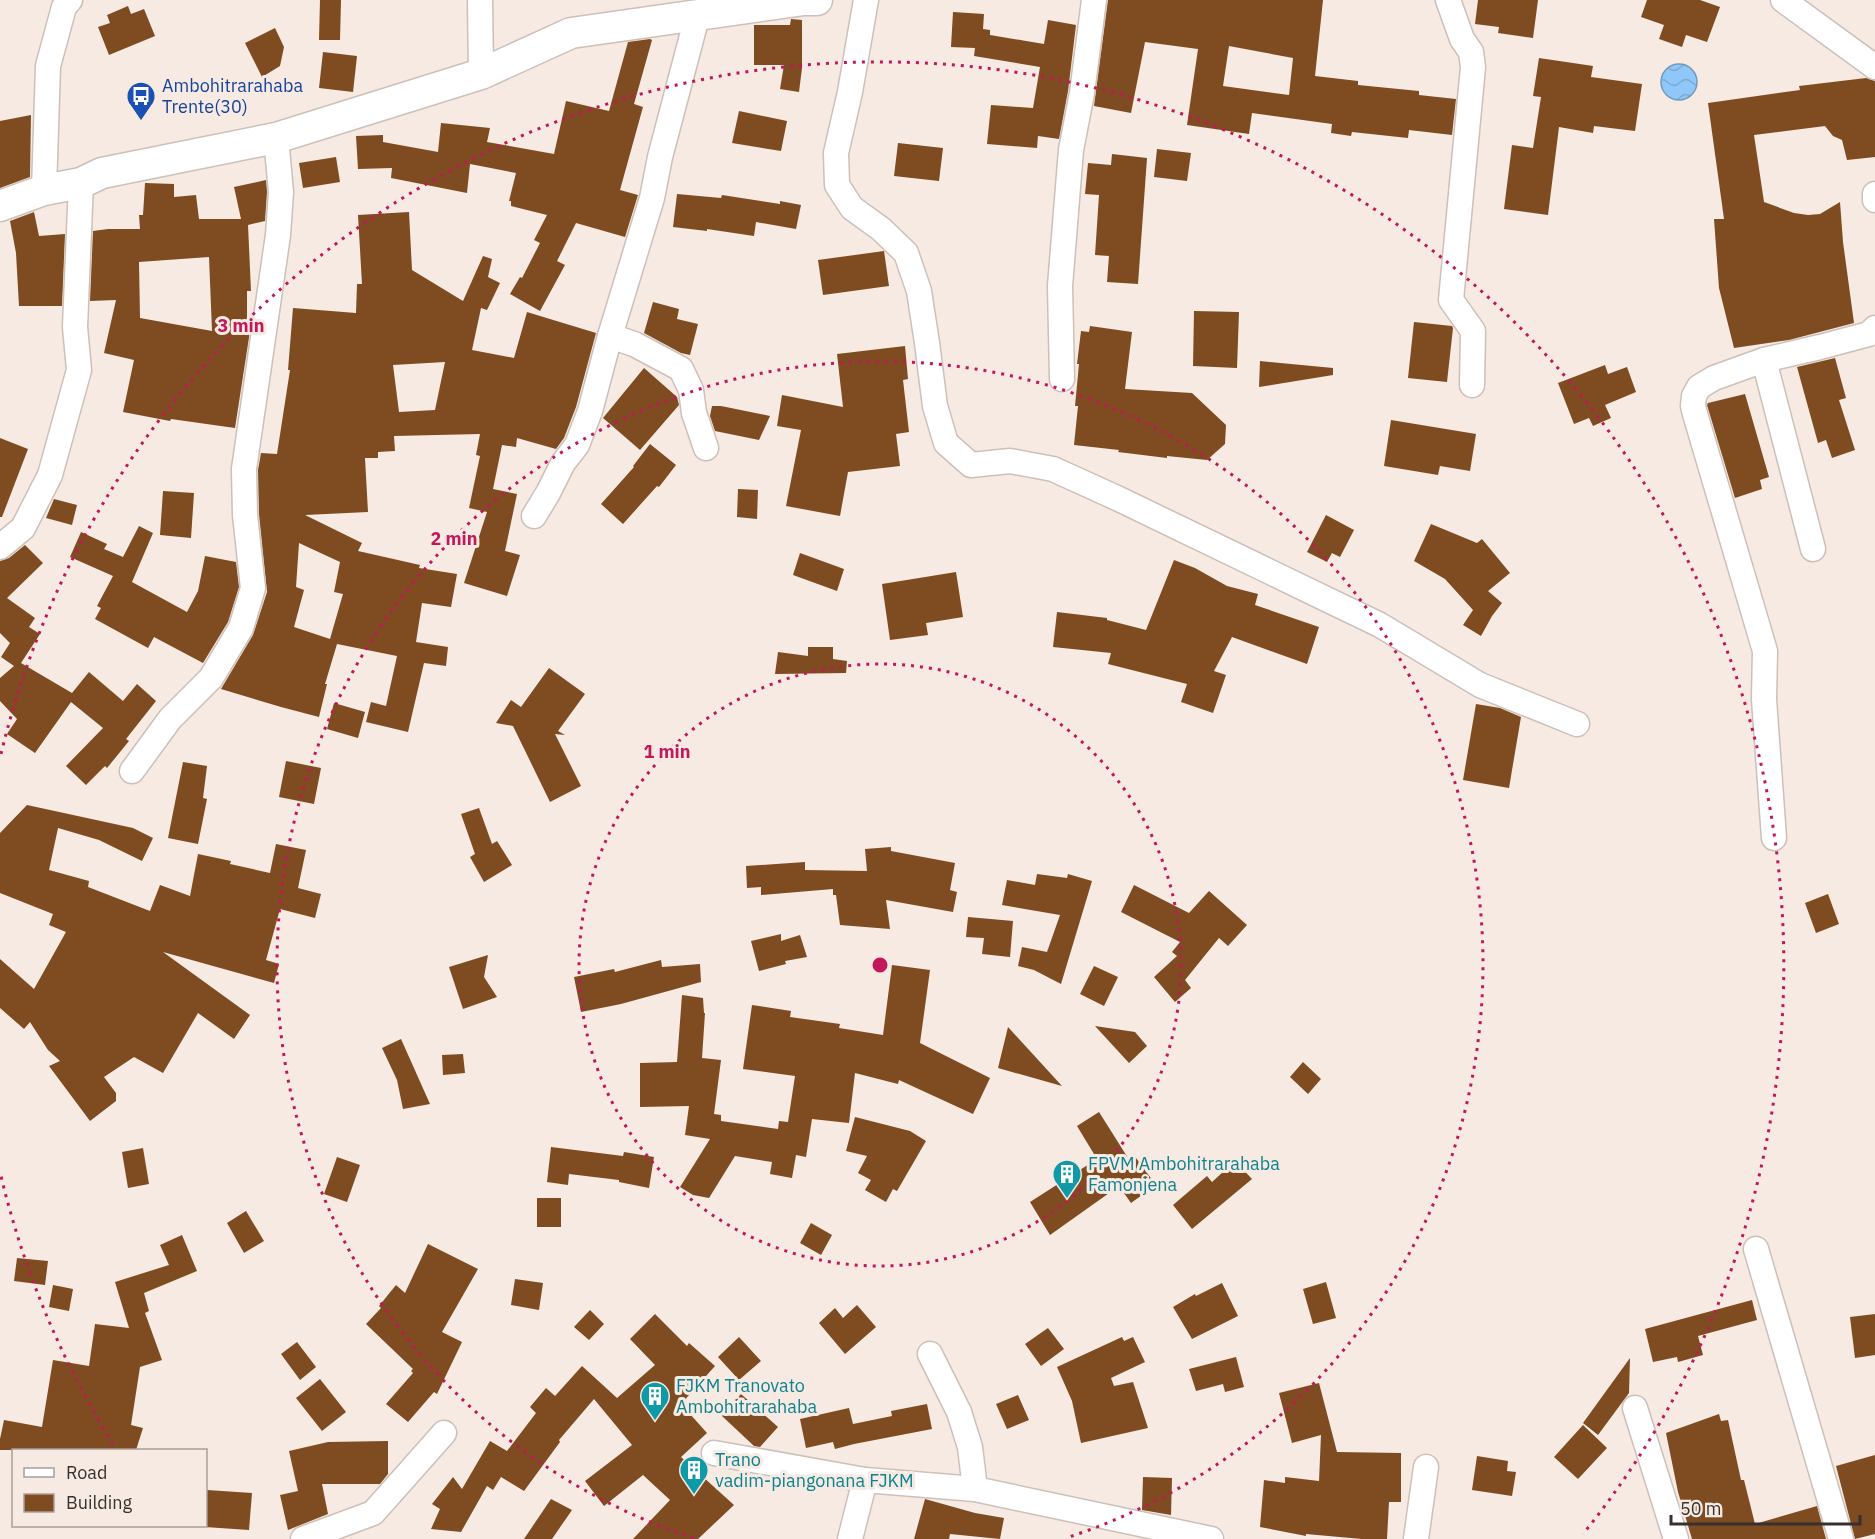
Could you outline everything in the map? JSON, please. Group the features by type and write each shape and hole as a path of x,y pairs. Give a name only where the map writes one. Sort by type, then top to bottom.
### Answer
{"street":[{"path":"44,190 48,66 64,7 70,0"},
{"path":"480,0 481,74"},
{"path":"866,0 850,92 836,153 837,185 852,208 881,229 906,253 919,291 935,406 946,443 972,465 1010,461 1053,469 1380,626 1480,686 1576,724"},
{"path":"1062,379 1060,286 1071,150 1082,93 1094,0"},
{"path":"1448,0 1462,39 1471,52 1473,67 1451,300 1473,331 1472,385"},
{"path":"1783,0 1875,67"},
{"path":"0,206 44,190 81,183 102,173 276,138 481,74 572,33 798,1"},
{"path":"534,516 563,463 577,445 591,411 610,336 652,198 660,157 697,16"},
{"path":"132,771 170,719 211,678 241,628 253,588 245,515 244,469 278,235 281,192 276,138"},
{"path":"0,548 23,528 50,475 79,370 75,327 81,183"},
{"path":"1875,194 1875,200"},
{"path":"1774,838 1764,699 1765,651 1693,406 1694,396 1699,387 1714,378 1764,360 1869,334 1875,328"},
{"path":"610,336 634,344 681,369 691,390 694,414 706,448"},
{"path":"1764,360 1813,549"},
{"path":"1756,1250 1840,1539"},
{"path":"930,1354 959,1412 970,1447 975,1489"},
{"path":"1635,1408 1676,1539"},
{"path":"303,1539 373,1513 444,1433"},
{"path":"714,1453 865,1480 975,1489 1210,1539"},
{"path":"1416,1539 1426,1467"},
{"path":"850,1539 865,1480"}],"water":[{"path":"1679,64 1692,69 1697,82 1692,95 1679,100 1666,95 1661,82 1666,69"}],"building":[{"path":"320,0 341,0 340,40 319,40"},
{"path":"1108,0 1323,0 1315,76 1358,81 1358,85 1419,91 1419,95 1456,99 1452,135 1409,130 1408,138 1352,132 1351,136 1331,133 1332,124 1252,113 1249,134 1187,125 1198,49 1145,42 1131,113 1094,106","holes":["1229,46 1293,58 1289,95 1223,86"]},
{"path":"1478,0 1538,0 1533,38 1498,33 1499,27 1475,24"},
{"path":"1647,0 1700,0 1720,7 1707,42 1686,35 1682,47 1659,39 1664,25 1641,17"},
{"path":"128,6 131,14 144,9 155,36 109,55 98,27 110,23 107,15"},
{"path":"953,12 984,14 983,29 990,30 990,35 1044,44 1048,20 1076,25 1068,91 1059,139 1038,136 1037,148 987,144 991,105 1033,108 1040,67 974,56 975,48 951,47"},
{"path":"791,19 802,20 802,68 799,92 780,89 784,65 754,65 754,25 790,25"},
{"path":"275,28 284,47 280,66 262,77 245,43"},
{"path":"652,40 634,104 643,107 620,190 638,195 625,237 576,223 557,261 565,265 540,311 510,294 520,277 522,278 540,243 534,240 547,215 511,206 511,201 509,201 516,173 470,164 467,193 391,178 392,168 358,169 356,136 383,135 383,142 438,152 441,123 490,128 487,142 554,154 566,101 609,111 628,42"},
{"path":"323,52 357,56 353,92 319,88"},
{"path":"1539,58 1593,66 1591,77 1642,84 1635,131 1594,126 1593,133 1559,127 1548,215 1504,209 1512,145 1533,148 1541,97 1533,96"},
{"path":"1866,78 1875,81 1875,157 1847,160 1842,140 1833,136 1825,126 1754,135 1764,202 1794,213 1808,215 1820,214 1840,202 1854,323 1789,340 1734,348 1719,288 1714,219 1724,219 1708,103 1800,90 1799,86"},
{"path":"739,111 787,121 781,151 732,143"},
{"path":"31,115 30,177 0,188 0,121"},
{"path":"898,143 943,148 939,181 894,176"},
{"path":"1157,149 1191,153 1187,181 1154,177"},
{"path":"1112,154 1147,158 1138,284 1107,282 1109,256 1095,255 1099,195 1085,194 1088,163 1111,165"},
{"path":"336,157 340,182 303,188 299,163"},
{"path":"266,180 267,192 265,221 248,225 251,291 247,291 247,331 250,331 235,428 171,419 170,421 123,412 134,360 104,353 116,300 90,301 93,231 140,229 139,215 143,215 145,183 174,184 174,197 196,195 199,219 241,219 234,187","holes":["209,257 212,331 140,318 139,262"]},
{"path":"677,194 721,198 722,195 801,205 796,229 756,222 754,236 673,227"},
{"path":"34,212 39,236 65,234 62,306 19,306 16,253 10,221"},
{"path":"409,212 412,270 463,301 483,256 492,259 488,277 500,283 487,310 481,308 472,350 514,358 527,312 596,333 576,407 564,438 556,449 517,438 516,447 502,445 493,489 517,494 505,551 520,555 507,596 464,583 487,512 469,508 480,456 476,455 480,434 394,436 395,451 378,452 378,458 365,458 368,512 305,515 362,543 358,551 420,565 419,568 457,574 451,607 422,603 416,642 448,647 446,666 424,663 408,732 366,722 371,702 386,706 397,656 337,644 325,684 327,684 319,717 221,689 253,635 267,592 259,514 258,470 261,453 277,454 290,370 288,370 293,308 356,313 357,284 362,284 358,215","holes":["445,362 435,410 399,412 393,365","299,543 340,562 334,592 343,594 330,639 294,627 304,590 296,587"]},
{"path":"884,251 889,286 823,295 818,260"},
{"path":"653,302 679,309 677,319 698,324 690,355 681,353 644,333"},
{"path":"1194,311 1239,312 1237,368 1193,366"},
{"path":"1414,322 1452,326 1447,382 1408,378"},
{"path":"1090,326 1132,332 1125,389 1192,393 1226,425 1225,444 1207,460 1167,456 1167,458 1074,445 1078,406 1075,406 1079,364 1077,364 1081,331 1089,332"},
{"path":"905,346 908,379 903,380 909,432 896,434 900,466 848,472 840,516 786,506 801,430 777,426 782,395 843,407 837,354"},
{"path":"1835,358 1846,398 1839,400 1855,450 1832,458 1826,440 1818,443 1797,367"},
{"path":"1260,361 1333,368 1333,375 1259,387"},
{"path":"1605,365 1608,374 1627,367 1636,392 1605,405 1611,418 1593,426 1589,418 1574,424 1558,383"},
{"path":"644,368 677,397 679,405 640,450 603,418"},
{"path":"1745,394 1769,477 1760,480 1762,489 1735,498 1707,405"},
{"path":"712,406 770,416 759,440 715,431 710,416"},
{"path":"1391,420 1476,434 1470,471 1440,466 1438,475 1384,466"},
{"path":"0,438 28,449 2,517 0,517"},
{"path":"650,444 676,465 659,487 657,486 623,524 601,504 634,467"},
{"path":"738,489 758,490 757,519 737,517"},
{"path":"163,491 194,493 191,538 160,535"},
{"path":"54,499 77,505 72,525 46,518"},
{"path":"1326,515 1354,530 1340,557 1332,553 1327,562 1307,552"},
{"path":"1431,524 1477,543 1482,539 1510,573 1488,591 1502,603 1481,636 1463,625 1473,610 1445,579 1414,561"},
{"path":"139,526 153,533 132,582 187,612 198,591 205,556 236,562 239,587 228,622 203,663 154,637 148,648 95,619 101,608 97,606 113,576 70,557 81,532 107,544 104,549 123,557"},
{"path":"25,545 43,563 7,598 35,618 29,627 40,634 21,663 72,693 89,672 123,701 137,684 156,701 126,739 129,741 107,768 105,766 86,785 66,766 103,728 71,702 35,753 7,734 17,719 0,701 0,678 14,666 1,657 10,643 0,633 0,561 9,558"},
{"path":"800,553 844,569 837,591 793,575"},
{"path":"1174,560 1195,568 1227,586 1258,594 1255,605 1319,627 1307,664 1232,637 1214,671 1226,675 1213,713 1181,702 1187,684 1108,664 1111,653 1053,647 1057,612 1107,618 1107,620 1146,630"},
{"path":"956,572 963,617 926,623 928,635 890,640 882,584"},
{"path":"808,647 833,647 833,659 847,661 846,673 775,674 778,652 808,656"},
{"path":"549,668 585,694 558,731 565,735 555,734 581,786 550,802 513,726 496,723 511,700 521,707"},
{"path":"334,703 365,712 358,738 327,729"},
{"path":"1476,704 1500,708 1521,717 1509,788 1463,780"},
{"path":"286,761 321,768 314,804 279,797"},
{"path":"183,762 207,766 203,798 207,799 198,844 168,838"},
{"path":"27,805 133,828 153,838 142,861 99,840 58,828 49,870 89,881 88,887 150,911 160,885 190,896 198,854 270,873 276,844 306,850 298,888 321,894 315,918 280,909 266,960 279,964 274,983 163,952 250,1015 234,1039 198,1013 163,1073 134,1057 104,1077 116,1093 116,1101 90,1121 49,1066 60,1061 48,1050 30,1022 24,1029 0,1008 0,959 34,989 66,932 49,925 53,914 0,893 0,833"},
{"path":"479,808 492,844 497,841 512,865 484,882 470,857 475,854 461,814"},
{"path":"891,847 891,851 955,863 950,890 957,892 953,912 886,900 890,929 840,925 833,889 761,895 761,887 747,888 746,866 805,862 805,870 867,871 865,849"},
{"path":"1037,874 1067,878 1068,874 1092,881 1061,984 1034,970 1018,966 1022,947 1047,952 1060,915 1002,905 1007,880 1035,885"},
{"path":"1134,885 1189,913 1209,891 1247,925 1228,946 1219,938 1185,980 1191,988 1175,1002 1154,977 1177,956 1172,952 1180,942 1121,912"},
{"path":"1828,894 1839,924 1816,933 1805,903"},
{"path":"968,917 1013,921 1010,957 982,954 984,938 966,937"},
{"path":"781,934 781,941 800,935 807,957 785,961 786,964 759,971 751,941"},
{"path":"488,955 484,977 497,997 463,1009 449,967"},
{"path":"661,960 662,967 700,964 701,982 621,1004 581,1012 574,977 614,969 615,972"},
{"path":"892,965 930,970 920,1043 990,1078 973,1114 899,1080 898,1084 855,1073 849,1123 812,1119 806,1157 796,1155 792,1178 770,1174 772,1162 735,1156 709,1198 693,1195 680,1187 710,1139 685,1135 689,1106 640,1107 640,1063 677,1062 682,995 703,998 705,1013 702,1058 721,1060 714,1114 721,1115 721,1121 778,1129 779,1121 788,1122 795,1076 743,1069 752,1005 791,1011 790,1017 840,1024 839,1028 883,1035"},
{"path":"1094,966 1118,977 1104,1006 1080,994"},
{"path":"1095,1026 1135,1032 1147,1046 1129,1063"},
{"path":"1008,1027 1062,1086 998,1068"},
{"path":"401,1039 430,1104 403,1109 397,1080 382,1048"},
{"path":"463,1054 465,1073 443,1075 442,1055"},
{"path":"1303,1062 1321,1079 1308,1094 1290,1077"},
{"path":"1099,1112 1128,1158 1133,1154 1156,1185 1131,1203 1119,1186 1050,1235 1030,1202 1097,1159 1077,1126"},
{"path":"855,1117 910,1131 926,1141 897,1191 893,1189 886,1202 865,1190 871,1180 858,1173 867,1156 846,1151"},
{"path":"551,1147 623,1156 624,1152 654,1157 649,1188 619,1182 619,1180 569,1174 568,1185 547,1182"},
{"path":"143,1148 149,1184 128,1188 122,1152"},
{"path":"337,1157 360,1165 347,1202 324,1194"},
{"path":"1235,1161 1252,1179 1192,1229 1173,1205 1207,1176 1212,1182"},
{"path":"537,1198 561,1198 561,1227 537,1227"},
{"path":"246,1211 264,1241 244,1253 227,1223"},
{"path":"811,1223 832,1235 821,1255 800,1243"},
{"path":"182,1235 197,1271 144,1293 149,1311 145,1313 162,1360 140,1367 131,1425 143,1428 136,1449 0,1450 4,1420 42,1427 53,1360 89,1366 95,1324 129,1328 115,1282 169,1265 160,1245"},
{"path":"428,1244 478,1269 442,1332 462,1342 437,1394 434,1392 408,1422 386,1404 413,1373 411,1371 413,1369 366,1324 381,1308 379,1306 396,1285 405,1293"},
{"path":"17,1258 48,1261 45,1285 14,1281"},
{"path":"515,1279 543,1283 539,1310 511,1305"},
{"path":"1326,1282 1336,1318 1313,1324 1303,1289"},
{"path":"1222,1283 1238,1316 1192,1339 1173,1307 1195,1294 1196,1296"},
{"path":"53,1285 73,1289 69,1311 49,1307"},
{"path":"1752,1300 1757,1320 1698,1336 1703,1355 1678,1362 1677,1357 1653,1362 1645,1329"},
{"path":"857,1305 876,1327 845,1354 819,1323 835,1308 843,1318"},
{"path":"590,1310 604,1324 589,1340 574,1327"},
{"path":"655,1314 687,1346 689,1343 715,1366 681,1404 707,1433 681,1457 734,1505 698,1539 633,1539 670,1500 643,1475 604,1506 585,1481 632,1445 594,1399 559,1440 560,1442 524,1491 501,1477 493,1490 487,1486 461,1532 431,1529 440,1509 432,1504 453,1477 462,1489 490,1441 507,1451 536,1413 530,1407 546,1388 555,1396 582,1366 617,1398 655,1365 630,1339"},
{"path":"1875,1314 1875,1355 1855,1358 1850,1317"},
{"path":"1048,1328 1064,1349 1041,1366 1025,1344"},
{"path":"739,1337 761,1361 739,1380 718,1357"},
{"path":"1122,1337 1124,1341 1133,1337 1145,1362 1111,1378 1114,1386 1133,1382 1148,1428 1081,1443 1072,1401 1057,1367"},
{"path":"297,1342 316,1367 300,1380 281,1354"},
{"path":"1236,1357 1244,1387 1225,1392 1223,1384 1196,1391 1189,1369"},
{"path":"1630,1358 1629,1393 1598,1435 1583,1423"},
{"path":"320,1379 346,1412 322,1431 296,1398"},
{"path":"1319,1383 1337,1452 1401,1453 1401,1502 1389,1502 1387,1539 1306,1534 1306,1536 1260,1527 1264,1480 1285,1483 1285,1477 1319,1481 1321,1435 1292,1443 1279,1393"},
{"path":"741,1394 778,1427 760,1447 754,1446 722,1416"},
{"path":"1018,1395 1029,1420 1007,1429 996,1404"},
{"path":"927,1404 932,1429 835,1449 833,1442 806,1448 800,1419 849,1408 853,1424 892,1416 891,1411"},
{"path":"1719,1414 1721,1421 1728,1420 1741,1480 1744,1480 1755,1524 1817,1506 1826,1539 1692,1539 1678,1492 1666,1433"},
{"path":"1583,1425 1607,1448 1578,1479 1554,1457"},
{"path":"388,1441 388,1474 380,1484 322,1484 328,1514 288,1530 280,1495 298,1491 289,1451 328,1442"},
{"path":"1875,1455 1875,1534 1855,1539 1836,1466"},
{"path":"1477,1456 1508,1461 1507,1471 1516,1472 1512,1496 1472,1490"},
{"path":"1143,1477 1172,1478 1171,1515 1142,1510"},
{"path":"207,1490 252,1493 249,1530 205,1527 207,1527"},
{"path":"551,1499 572,1510 552,1539 524,1539"},
{"path":"925,1499 975,1513 1004,1518 1000,1539 950,1534 949,1539 914,1539"}],"place":[{"name":"Ambohitrarahaba Trente(30)","path":"141,122"},
{"name":"FPVM Ambohitrarahaba Famonjena","path":"1067,1200"},
{"name":"FJKM Tranovato Ambohitrarahaba","path":"655,1422"},
{"name":"Trano vadim-piangonana FJKM","path":"694,1496"}]}
